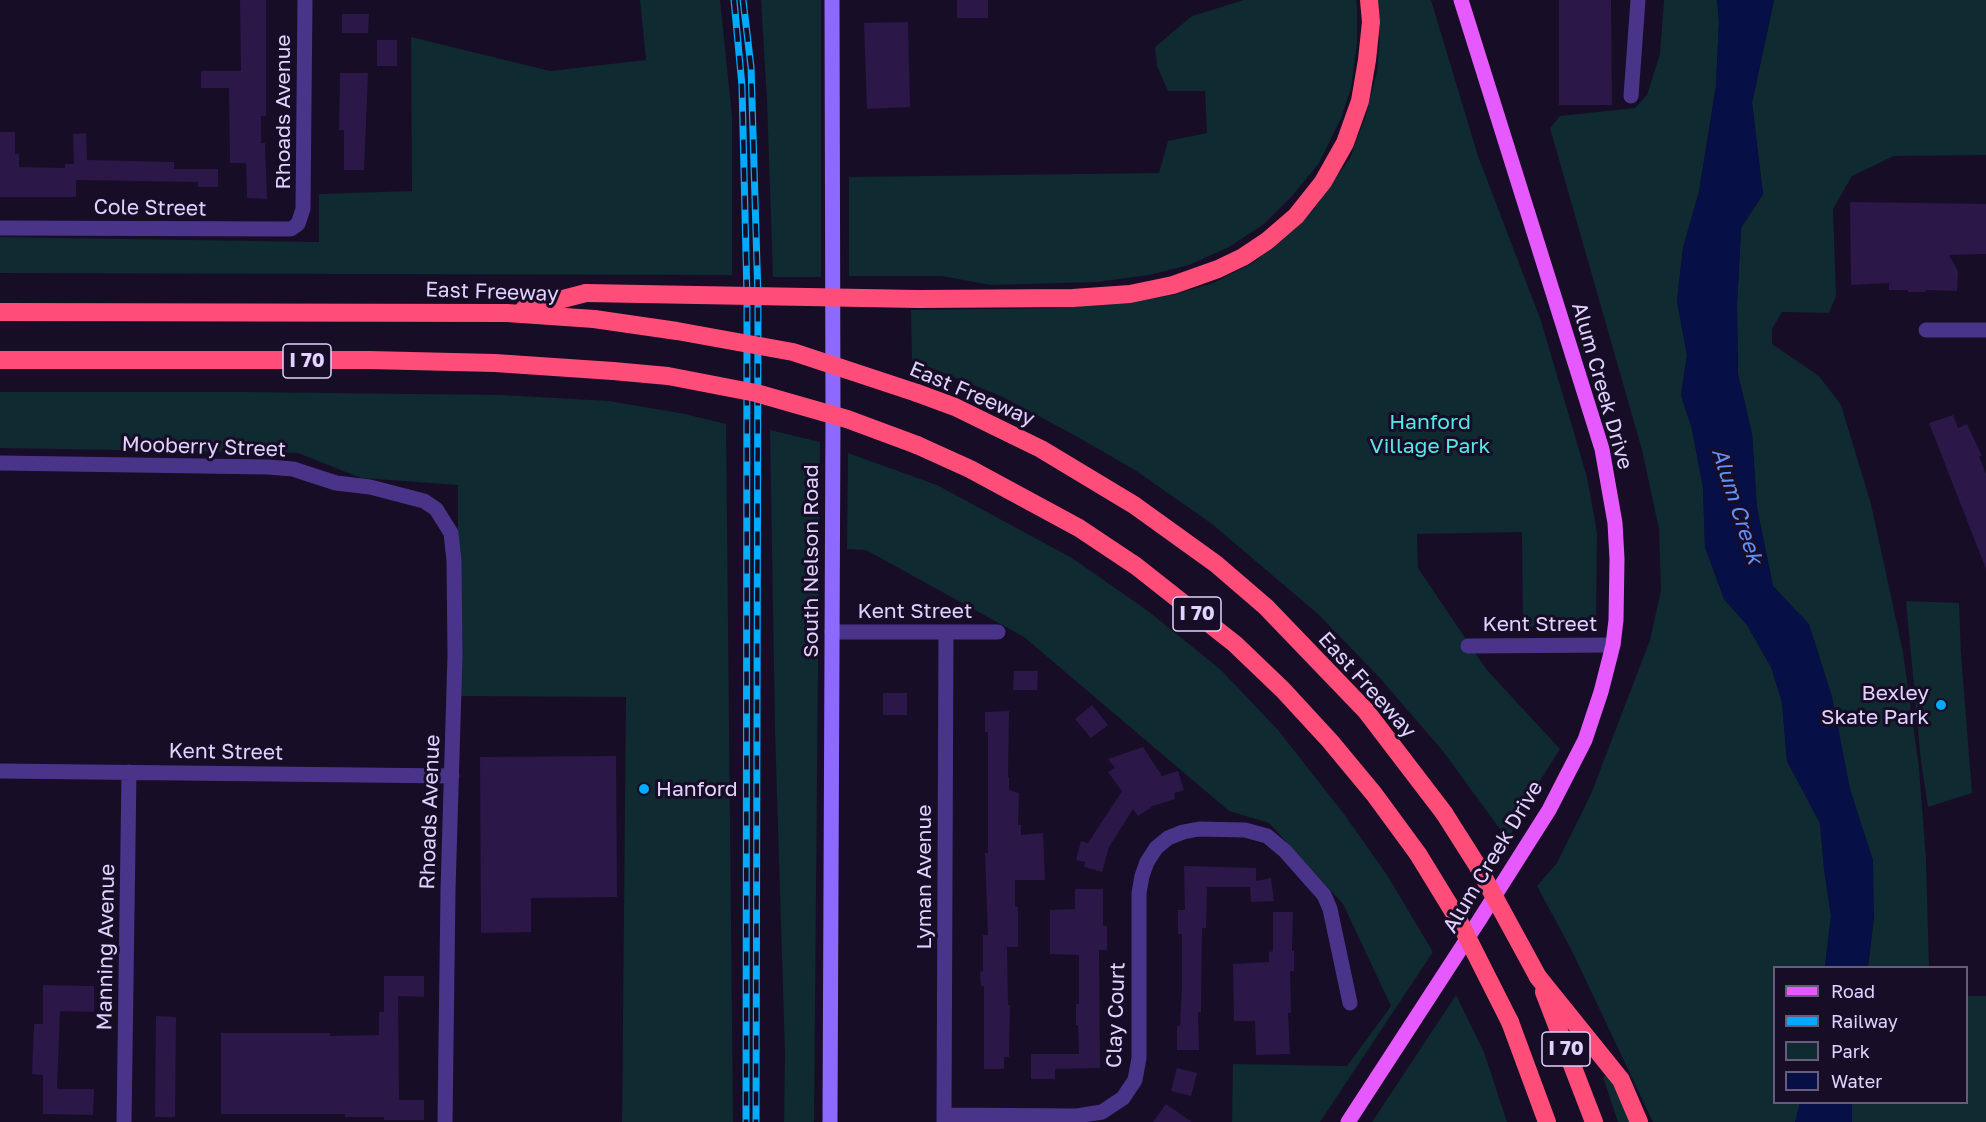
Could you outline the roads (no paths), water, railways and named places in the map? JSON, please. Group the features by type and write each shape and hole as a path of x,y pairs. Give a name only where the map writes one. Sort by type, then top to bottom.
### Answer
{"highway":[{"path":"507,313 586,293 918,299 1073,298 1130,294 1173,285 1218,269 1268,241 1296,216 1323,182 1345,143 1360,101 1371,22 1369,0"},
{"name":"East Freeway","path":"0,312 507,313 594,319 793,352 955,407 1061,460 1134,504 1216,564 1266,608 1366,711 1444,813 1493,892 1538,976 1594,1122"},
{"name":"I 70","path":"0,360 369,360 495,363 668,376 756,393 848,419 917,445 970,469 1079,528 1136,566 1235,644 1283,690 1330,741 1374,794 1418,854 1459,921 1510,1022 1546,1122"},
{"path":"1538,976 1621,1080 1639,1122"},
{"path":"1534,1122 1536,1092"}],"main road":[{"name":"Alum Creek Drive","path":"1348,1122 1549,810 1585,740 1613,645 1617,596 1615,522 1602,449 1461,0"}],"street":[{"name":"Rhoads Avenue","path":"298,224 303,209 304,0"},
{"name":"South Nelson Road","path":"830,1122 832,0"},
{"path":"1631,96 1638,0"},
{"name":"Cole Street","path":"0,228 283,230 291,229 298,224"},
{"path":"1926,330 1986,330"},
{"name":"Mooberry Street","path":"0,464 293,469 336,483 370,487 424,501 436,508"},
{"name":"Rhoads Avenue","path":"436,508 451,533 454,561 445,1122"},
{"name":"Kent Street","path":"832,632 998,632"},
{"name":"Lyman Avenue","path":"944,1118 946,632"},
{"name":"Kent Street","path":"1468,646 1613,645"},
{"name":"Kent Street","path":"0,771 452,776"},
{"name":"Manning Avenue","path":"124,1122 129,772"},
{"name":"Clay Court","path":"944,1118 1077,1116 1102,1112 1123,1098 1135,1080 1139,1058 1139,892 1147,862 1156,848 1168,838 1183,832 1213,829 1245,830 1267,836 1284,852 1320,890 1330,909 1350,1003"}],"water":[{"name":"Alum Creek","path":"1717,0 1774,0 1752,103 1763,194 1741,228 1737,305 1738,374 1752,434 1757,508 1773,586 1809,624 1832,697 1850,789 1873,860 1874,916 1868,966 1825,966 1831,916 1820,823 1787,761 1782,702 1771,667 1747,625 1724,599 1705,547 1703,487 1692,429 1681,395 1687,355 1677,301 1683,248 1699,192 1716,86 1719,21"},
{"path":"1800,1104 1852,1104 1852,1122 1795,1122"}],"railway":[{"path":"734,0 742,86 747,298 746,1122"},
{"path":"743,0 751,67 758,298 756,1122"}],"place":[{"name":"Bexley Skate Park","path":"1941,705"},
{"name":"Hanford","path":"644,789"}],"park label":[{"name":"Hanford Village Park","path":"1430,434"}]}
